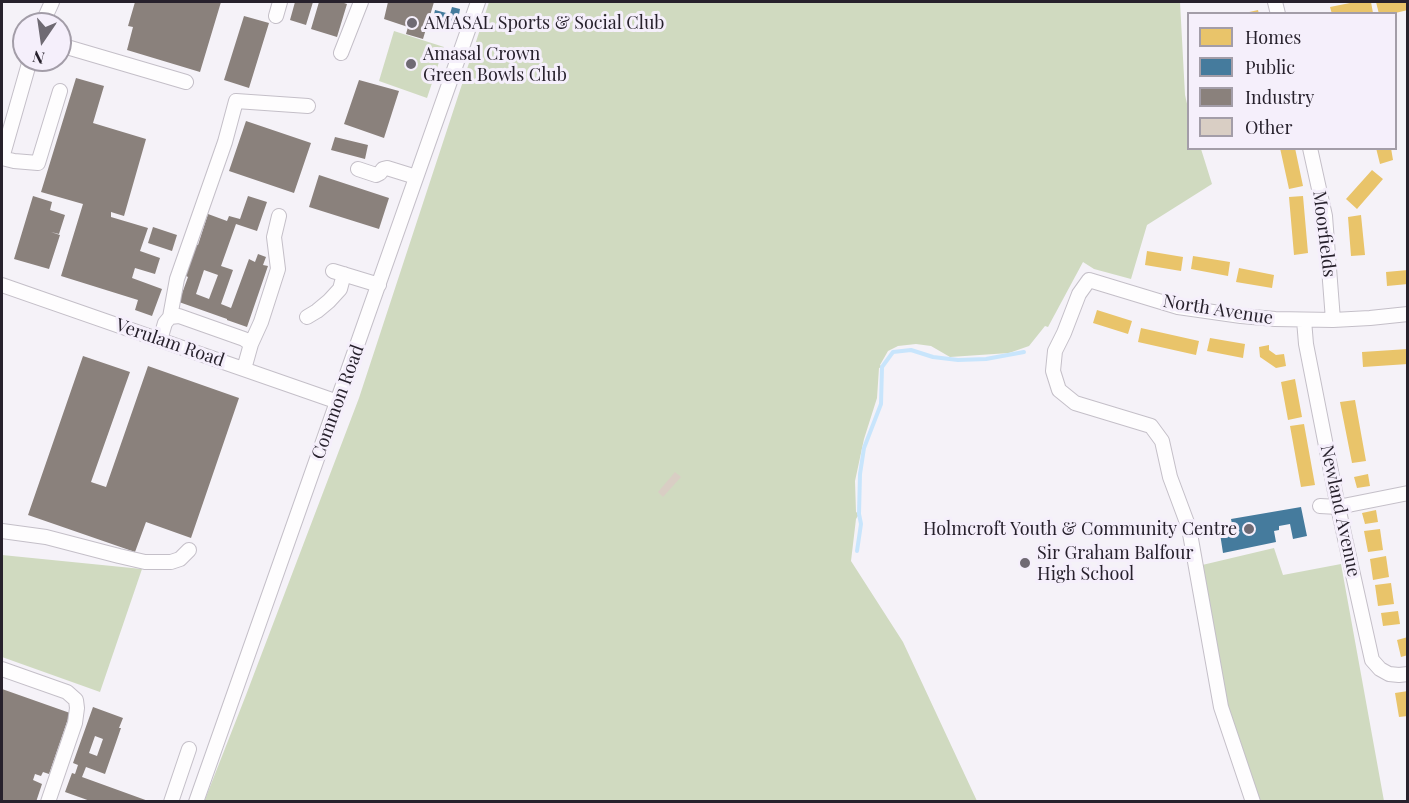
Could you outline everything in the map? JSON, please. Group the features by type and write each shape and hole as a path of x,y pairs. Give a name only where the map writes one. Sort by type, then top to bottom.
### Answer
{"street":[{"path":"276,16 280,2"},
{"path":"342,53 361,2"},
{"name":"Common Road","path":"196,801 478,2"},
{"path":"72,49 186,82"},
{"path":"26,72 5,137 2,158 38,163 60,91"},
{"path":"160,340 165,323 170,317 177,279 225,142 236,101 308,106"},
{"name":"Moorfields","path":"1310,150 1325,216 1333,320"},
{"path":"358,169 376,175 387,168 416,177"},
{"path":"244,369 278,269 274,237 279,216"},
{"path":"307,317 329,301 340,289 339,272 379,285"},
{"name":"North Avenue","path":"1253,801 1221,707 1189,528 1170,477 1162,441 1151,426 1075,403 1059,390 1053,371 1055,351 1079,294 1089,280 1178,307 1241,316 1333,320 1407,314"},
{"name":"Verulam Road","path":"2,285 338,402"},
{"path":"170,317 179,316 244,339 251,344"},
{"name":"Newland Avenue","path":"1304,320 1306,344 1338,507 1372,660 1380,669 1389,674 1407,674"},
{"path":"1320,506 1338,507 1407,493"},
{"path":"2,531 46,537 145,562 171,562 180,559 189,550"},
{"path":"2,669 67,692 76,700 75,723 48,801"},
{"path":"171,801 189,749"}],"green space":[{"path":"489,2 1180,2 1187,104 1187,150 1201,150 1212,184 1147,225 1131,279 1094,269 1083,262 1048,327 1045,326 1029,346 1009,353 950,357 931,346 916,344 898,346 888,351 880,365 882,367 879,368 877,398 864,439 855,481 856,512 859,514 856,519 851,561 903,642 977,801 204,802 359,398"},
{"name":"Amasal Crown Green Bowls Club","path":"394,31 444,47 427,98 379,81"},
{"path":"1274,548 1283,575 1341,564 1384,801 1259,801 1230,715 1198,566"},
{"path":"2,555 142,569 100,692 2,657"}],"building: Homes":[{"path":"1355,2 1371,2 1373,12 1331,12 1330,7"},
{"path":"1376,2 1408,2 1408,10 1397,13 1378,12"},
{"path":"1280,150 1295,150 1303,186 1289,189"},
{"path":"1376,150 1391,150 1393,160 1380,164"},
{"path":"1372,170 1383,179 1357,209 1346,199"},
{"path":"1303,196 1308,253 1294,255 1289,197"},
{"path":"1361,215 1365,255 1351,256 1348,217"},
{"path":"1147,251 1183,257 1181,271 1145,265"},
{"path":"1193,256 1230,262 1228,276 1191,269"},
{"path":"1239,268 1274,275 1272,288 1236,282"},
{"path":"1408,270 1408,284 1387,286 1386,272"},
{"path":"1097,310 1132,321 1128,334 1093,323"},
{"path":"1141,328 1199,341 1196,355 1138,342"},
{"path":"1210,338 1245,344 1243,358 1207,351"},
{"path":"1269,345 1269,350 1276,355 1284,354 1286,366 1276,368 1260,357 1259,347"},
{"path":"1408,349 1408,364 1363,367 1362,352"},
{"path":"1295,379 1302,417 1288,420 1281,382"},
{"path":"1355,400 1366,461 1352,463 1340,402"},
{"path":"1304,424 1315,485 1301,487 1290,426"},
{"path":"1368,474 1370,486 1357,488 1354,477"},
{"path":"1376,510 1378,522 1365,524 1362,513"},
{"path":"1380,529 1383,550 1368,552 1364,531"},
{"path":"1386,556 1389,577 1373,580 1370,559"},
{"path":"1391,583 1394,604 1378,606 1375,585"},
{"path":"1398,611 1400,624 1383,626 1381,613"},
{"path":"1408,637 1408,655 1401,657 1397,640"},
{"path":"1408,691 1408,716 1399,717 1395,693"}],"building: Public":[{"path":"452,7 460,9 457,25 433,19 435,10 450,14"},
{"name":"Holmcroft Youth & Community Centre","path":"1301,507 1307,536 1293,539 1290,524 1279,526 1279,530 1274,531 1276,542 1223,553 1219,527 1232,524 1231,519"}],"building: Industry":[{"path":"135,2 221,2 200,72 127,50 133,27 128,26"},
{"path":"295,2 313,2 306,25 290,20"},
{"path":"319,2 347,4 337,37 311,29"},
{"name":"AMASAL Sports & Social Club","path":"388,2 434,2 423,39 406,34 408,27 384,19"},
{"path":"244,16 269,23 249,88 224,80"},
{"path":"76,78 104,86 93,123 146,139 124,216 111,212 111,217 148,228 140,251 160,258 155,274 135,268 132,278 162,289 152,316 135,310 138,300 61,276 83,204 41,192"},
{"path":"359,80 399,91 384,138 344,124"},
{"path":"246,121 311,143 294,193 229,171"},
{"path":"335,137 368,145 365,159 331,150"},
{"path":"319,175 389,198 379,229 309,207"},
{"path":"33,196 52,202 50,210 65,215 59,234 51,232 60,235 49,269 14,259"},
{"path":"248,196 267,202 257,231 236,224 221,266 233,270 221,304 231,308 249,259 255,262 258,254 266,257 263,265 268,266 247,327 179,302 188,277 182,274 193,244 198,245 208,214 227,221 229,216 240,219","holes":["204,270 218,275 209,299 196,294"]},
{"path":"153,227 177,235 172,251 148,243"},
{"path":"83,356 130,372 91,482 106,487 148,366 239,398 191,538 146,522 135,552 28,515"},
{"path":"2,689 70,713 49,774 43,772 41,776 35,774 33,780 42,784 36,802 2,802"},
{"path":"93,707 123,718 105,774 86,767 82,777 151,802 93,802 65,792 72,773 75,774 78,765 73,763","holes":["95,736 103,739 97,756 89,753"]}],"building: Other":[{"path":"675,472 681,477 663,497 658,492"}],"waterway":[{"path":"857,551 861,524 860,474 864,448 881,404 882,367 893,352 911,350 933,357 958,360 986,359 1024,352"}],"place":[{"name":"AMASAL Sports & Social Club","path":"412,23"},
{"name":"Amasal Crown Green Bowls Club","path":"411,64"},
{"name":"Holmcroft Youth & Community Centre","path":"1249,529"},
{"name":"Sir Graham Balfour High School","path":"1025,563"}]}
